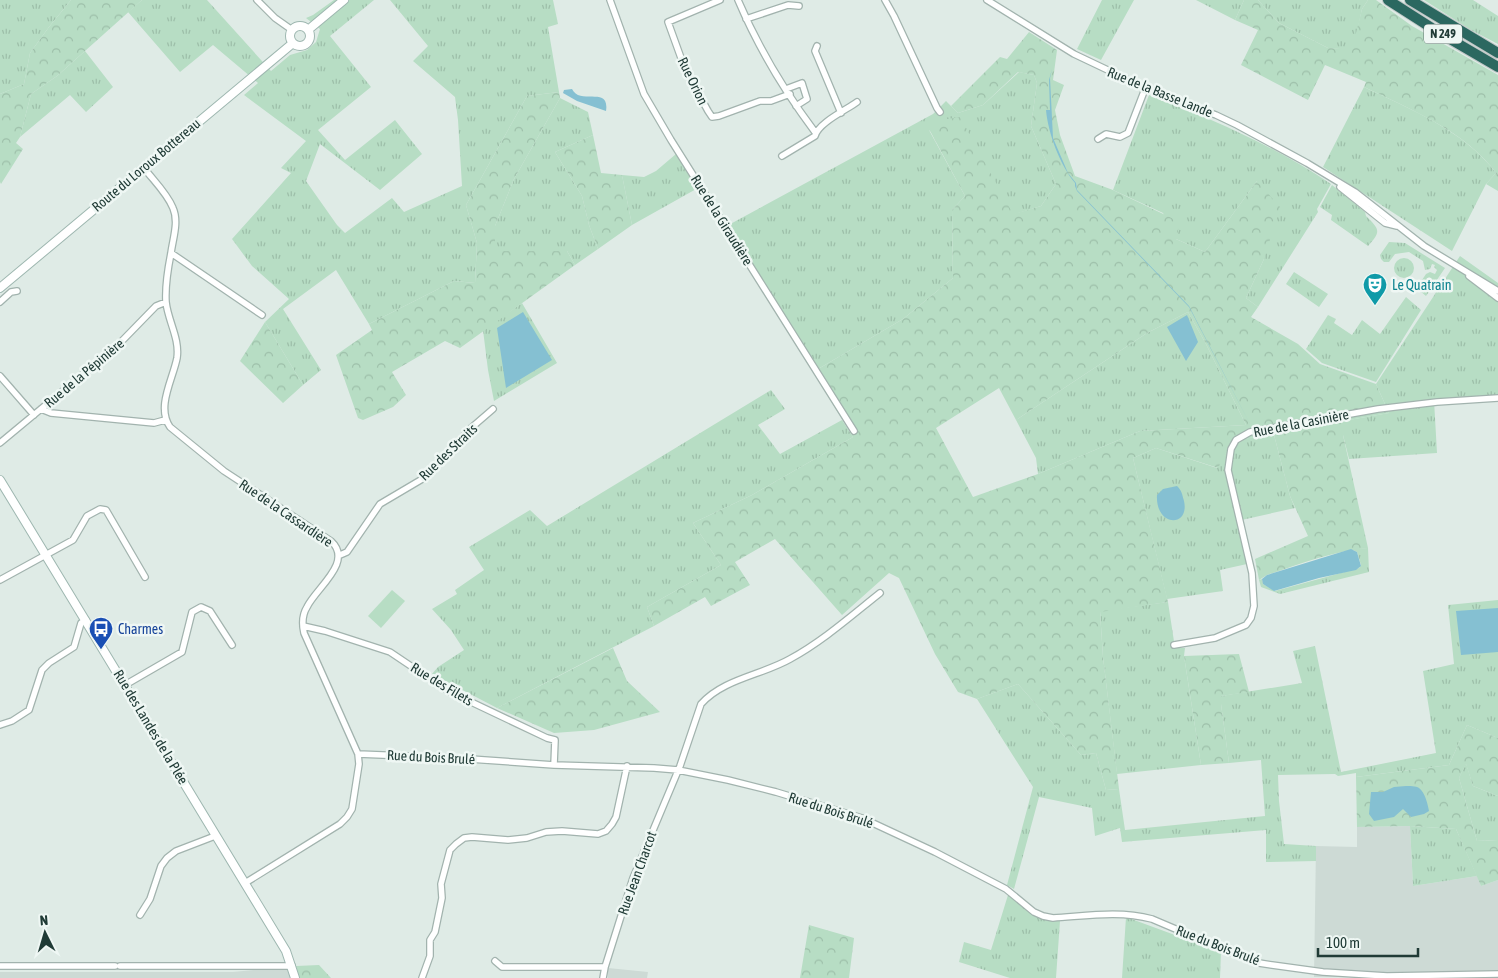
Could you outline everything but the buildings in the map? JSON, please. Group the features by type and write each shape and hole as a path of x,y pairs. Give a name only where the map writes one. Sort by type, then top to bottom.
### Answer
{"highway":[{"name":"N 249","path":"1388,0 1498,67"},
{"name":"N 249","path":"1410,0 1498,53"}],"street":[{"path":"257,0 275,18 292,30"},
{"path":"308,30 344,0"},
{"name":"Rue de la Giraudière","path":"610,0 629,56 649,101 854,431"},
{"name":"Rue Orion","path":"720,0 668,22 685,69 708,112 712,117 719,116 760,101 771,101 788,92"},
{"path":"738,0 759,44 796,106 815,132"},
{"path":"885,0 940,112"},
{"name":"Rue de la Basse Lande","path":"987,0 1074,54 1145,88 1238,125 1307,163 1334,181 1373,215 1385,223 1397,226 1424,246 1498,291"},
{"path":"746,19 788,5 799,6"},
{"path":"300,26 308,30 310,36 307,42 302,46 293,43 290,38 292,30 300,26"},
{"name":"Route du Loroux Bottereau","path":"0,288 293,43"},
{"path":"817,46 815,51 840,113"},
{"path":"788,92 802,83 808,99 796,106"},
{"path":"1098,139 1106,134 1120,137 1128,133 1145,88"},
{"path":"782,156 814,136 815,132 823,124 858,102"},
{"path":"41,409 51,413 154,422 165,420 164,407 177,356 177,344 166,302 175,216 170,201 144,168"},
{"path":"171,253 262,316"},
{"name":"Rue de la Basse Lande","path":"1460,268 1498,298"},
{"path":"0,302 11,292 17,290"},
{"name":"Rue de la Pépinière","path":"0,443 118,345 156,306 166,302"},
{"path":"0,376 34,415"},
{"name":"Rue de la Casinière","path":"1174,645 1215,638 1246,625 1251,618 1254,606 1252,574 1228,470 1231,448 1236,440 1250,432 1378,409 1437,402 1498,398"},
{"name":"Rue des Straits","path":"340,555 347,552 380,504 424,478 471,428 493,409"},
{"name":"Rue de la Cassardière","path":"165,420 224,471 336,545 340,555 338,563 307,606 303,616 303,626"},
{"name":"Rue des Landes de la Plée","path":"0,480 187,785 286,951 295,978"},
{"path":"0,580 73,540 87,516 103,509 106,510 145,576"},
{"path":"678,770 697,712 708,696 721,688 789,660 826,636 880,593"},
{"path":"125,685 182,652 192,612 201,607 210,611 232,645"},
{"path":"0,725 12,721 29,710 42,670 49,663 74,647 81,623 86,620"},
{"path":"245,883 340,824 352,810 359,764 358,754 304,633 303,626"},
{"name":"Rue des Filets","path":"303,626 325,631 390,652 448,691 555,740 554,765"},
{"name":"Rue du Bois Brulé","path":"358,754 678,770 776,792 862,818 935,852 1006,889 1034,912 1043,916 1053,918 1122,914 1137,915 1152,919 1259,963 1323,972 1387,976 1498,974"},
{"path":"422,978 430,956 430,940 436,932 442,898 442,884 450,850 464,838 472,837 508,840 527,838 546,832 562,831 598,834 606,831 616,817 627,766"},
{"name":"Rue Jean Charcot","path":"604,978 605,967 633,878 678,770"},
{"path":"140,915 150,899 161,866 166,858 176,851 216,836"},
{"path":"495,961 502,967 605,967"},
{"path":"0,966 292,966"}],"shaded area":[{"path":"1410,826 1413,886 1477,876 1481,886 1498,880 1498,978 1314,977 1316,846 1357,847 1357,827"},
{"path":"296,966 298,978 0,978 0,972 233,972"},
{"path":"608,968 648,972 647,978 608,978"}],"green space":[{"path":"0,0 71,0 30,53 24,84 0,94"},
{"path":"71,0 142,0 57,76 31,94 20,137 16,143 23,149 1,184 0,94 24,84 30,53"},
{"path":"142,0 207,0 271,71 290,55 307,50 316,42 320,29 306,18 334,0 374,0 330,36 371,87 318,130 345,160 395,120 422,154 380,190 320,144 306,181 337,225 345,233 392,198 404,212 462,186 455,97 413,61 428,46 390,0 553,0 558,24 548,27 559,92 527,96 466,205 477,243 475,283 454,281 369,324 336,270 283,309 321,370 303,385 265,322 289,299 252,266 232,239 291,173 281,168 306,141 244,95 258,83 213,45 180,72 128,12"},
{"path":"1102,0 1134,0 1101,60 1077,49"},
{"path":"1196,0 1244,0 1235,20"},
{"path":"1244,0 1258,0 1279,23 1328,48 1352,49 1362,9 1368,0 1376,0 1412,26 1498,75 1498,191 1486,184 1496,173 1484,158 1469,145 1436,122 1364,87 1366,82 1325,65 1308,100 1241,65 1258,30 1235,20"},
{"path":"1258,0 1368,0 1362,9 1353,50 1328,48 1279,23"},
{"path":"1424,0 1473,0 1498,16 1498,44 1471,30"},
{"path":"1029,32 1057,50 1053,80 1064,85 1055,110 1060,135 1075,176 1113,190 1180,222 1176,239 1205,252 1257,181 1280,207 1264,259 1246,298 1258,307 1251,317 1298,344 1320,364 1376,384 1389,413 1343,421 1343,435 1368,548 1317,558 1267,575 1259,580 1255,559 1308,536 1290,496 1274,435 1233,440 1218,468 1156,448 1133,458 1168,602 1100,612 1103,657 1119,789 1106,790 1096,753 1081,755 1018,684 977,699 958,692 935,654 899,578 889,573 842,615 775,539 735,562 750,585 711,606 705,597 654,626 647,607 721,565 693,523 752,495 853,437 813,372 903,319 953,278 952,210 965,196 929,129 941,120 960,117 1013,214 1041,206 1056,184 1031,126 1037,83 1034,75 1018,72 983,105 958,113 951,106 1000,57 1007,59","holes":["1188,312 1246,425 1140,431 1038,474 973,497 936,428 999,388 1016,420 1147,333"]},
{"path":"85,51 113,87 86,112 70,95 20,137 31,94 57,76"},
{"path":"1019,72 1034,75 1037,83 1031,126 1056,184 1041,206 1012,215 999,190 929,130 965,196 952,210 953,278 903,319 813,372 723,228 933,114 946,101 958,113 983,105"},
{"path":"1364,87 1436,122 1453,133 1483,158 1496,173 1486,184 1452,251 1323,167"},
{"path":"559,92 560,98 514,179 495,226 495,251 567,251 575,265 460,348 445,341 392,372 406,395 393,407 363,420 358,418 336,355 372,330 369,324 454,281 475,283 477,243 466,205 527,96"},
{"path":"1149,95 1243,134 1288,157 1331,184 1317,209 1318,212 1258,307 1246,298 1264,259 1257,181 1205,252 1176,239 1163,213 1113,190"},
{"path":"560,98 588,112 593,135 555,152 582,196 589,225 598,249 575,265 567,251 495,252 495,226 514,179"},
{"path":"593,135 601,173 622,175 632,225 598,249 589,225 582,196 555,152"},
{"path":"676,154 698,188 632,225 622,175 644,177 656,171"},
{"path":"1332,185 1365,212 1366,216 1376,227 1377,233 1368,246 1331,220 1332,215 1320,207"},
{"path":"1389,242 1405,243 1445,268 1426,296 1420,291 1418,286 1426,274 1430,272 1435,274 1437,270 1434,267 1435,265 1432,264 1430,269 1425,270 1423,261 1409,252 1395,254 1389,262 1384,262 1380,255"},
{"path":"1460,256 1498,283 1498,395 1434,400 1437,453 1349,459 1343,435 1343,421 1389,413 1376,384"},
{"path":"1404,258 1411,261 1414,268 1411,275 1404,278 1397,275 1394,268 1397,261"},
{"path":"1294,272 1328,294 1319,307 1286,284"},
{"path":"1406,297 1421,310 1376,382 1322,363 1306,349 1328,315 1336,319 1334,323 1352,335 1362,320 1380,334"},
{"path":"522,303 557,363 494,401 483,330"},
{"path":"1188,312 1246,425 1140,431 1038,474 1036,458 1016,420 1147,333"},
{"path":"265,322 303,385 283,403 240,361"},
{"path":"771,390 785,409 758,425 780,454 842,420 853,437 752,495 693,523 721,565 647,607 654,626 497,708 432,674 438,667 464,650 451,630 432,609 457,594 455,590 484,570 469,547 530,510 547,526"},
{"path":"1274,435 1295,508 1237,521 1247,564 1220,570 1223,591 1167,599 1133,458 1156,448 1217,468 1233,440"},
{"path":"1368,548 1369,572 1280,594 1261,587 1259,580 1262,579 1263,584 1275,591 1359,568 1361,565 1357,552 1351,549"},
{"path":"392,590 405,601 381,628 368,616"},
{"path":"1498,600 1498,738 1467,725 1449,765 1356,777 1356,773 1338,776 1335,774 1278,775 1284,844 1316,846 1316,861 1266,862 1266,830 1122,842 1120,828 1095,836 1092,808 1039,797 1014,889 1007,885 1033,787 977,699 1018,684 1081,755 1096,753 1106,790 1119,789 1125,830 1265,816 1261,760 1229,763 1221,696 1302,683 1293,651 1315,646 1341,772 1436,753 1423,671 1454,664 1448,605"},
{"path":"1168,602 1175,648 1185,648 1184,656 1201,765 1117,774 1103,657 1100,611"},
{"path":"613,648 627,681 660,712 594,730 554,733 497,708"},
{"path":"1239,654 1249,692 1221,696 1229,763 1201,765 1184,656"},
{"path":"1467,725 1498,738 1498,796 1473,786 1466,764 1459,778 1477,841 1498,840 1498,880 1481,886 1456,829 1410,826 1357,827 1356,777 1449,765"},
{"path":"1466,763 1473,786 1498,796 1498,840 1477,841 1459,778"},
{"path":"1410,826 1456,829 1477,876 1413,886"},
{"path":"1008,895 1026,909 1045,919 1060,921 1056,978 1010,978 959,962 964,942 991,950"},
{"path":"1126,917 1221,952 1220,978 1122,978"},
{"path":"809,925 854,938 849,978 800,978"},
{"path":"319,965 331,978 298,978 296,966"}],"water":[{"path":"1052,69 1050,78 1053,138 1068,173 1049,129 1046,110 1050,110 1049,80"},
{"path":"572,89 581,96 604,99 606,111 577,101 563,93 564,90"},
{"path":"1068,173 1076,183 1077,190 1189,306 1251,426 1189,307 1077,191 1075,183"},
{"path":"523,312 552,360 506,388 497,328"},
{"path":"1187,315 1198,342 1186,361 1167,327"},
{"path":"1177,486 1182,494 1184,510 1182,516 1172,520 1166,518 1161,513 1157,495 1163,489"},
{"path":"1351,549 1357,552 1361,566 1356,570 1274,591 1263,584 1262,579 1267,575"},
{"path":"1498,608 1498,652 1461,655 1456,611"},
{"path":"1394,787 1419,788 1423,792 1429,811 1411,817 1403,809 1394,817 1374,821 1369,814 1371,792 1383,792"}],"place":[{"name":"Le Quatrain","path":"1375,306"},
{"name":"Charmes","path":"101,650"}]}
